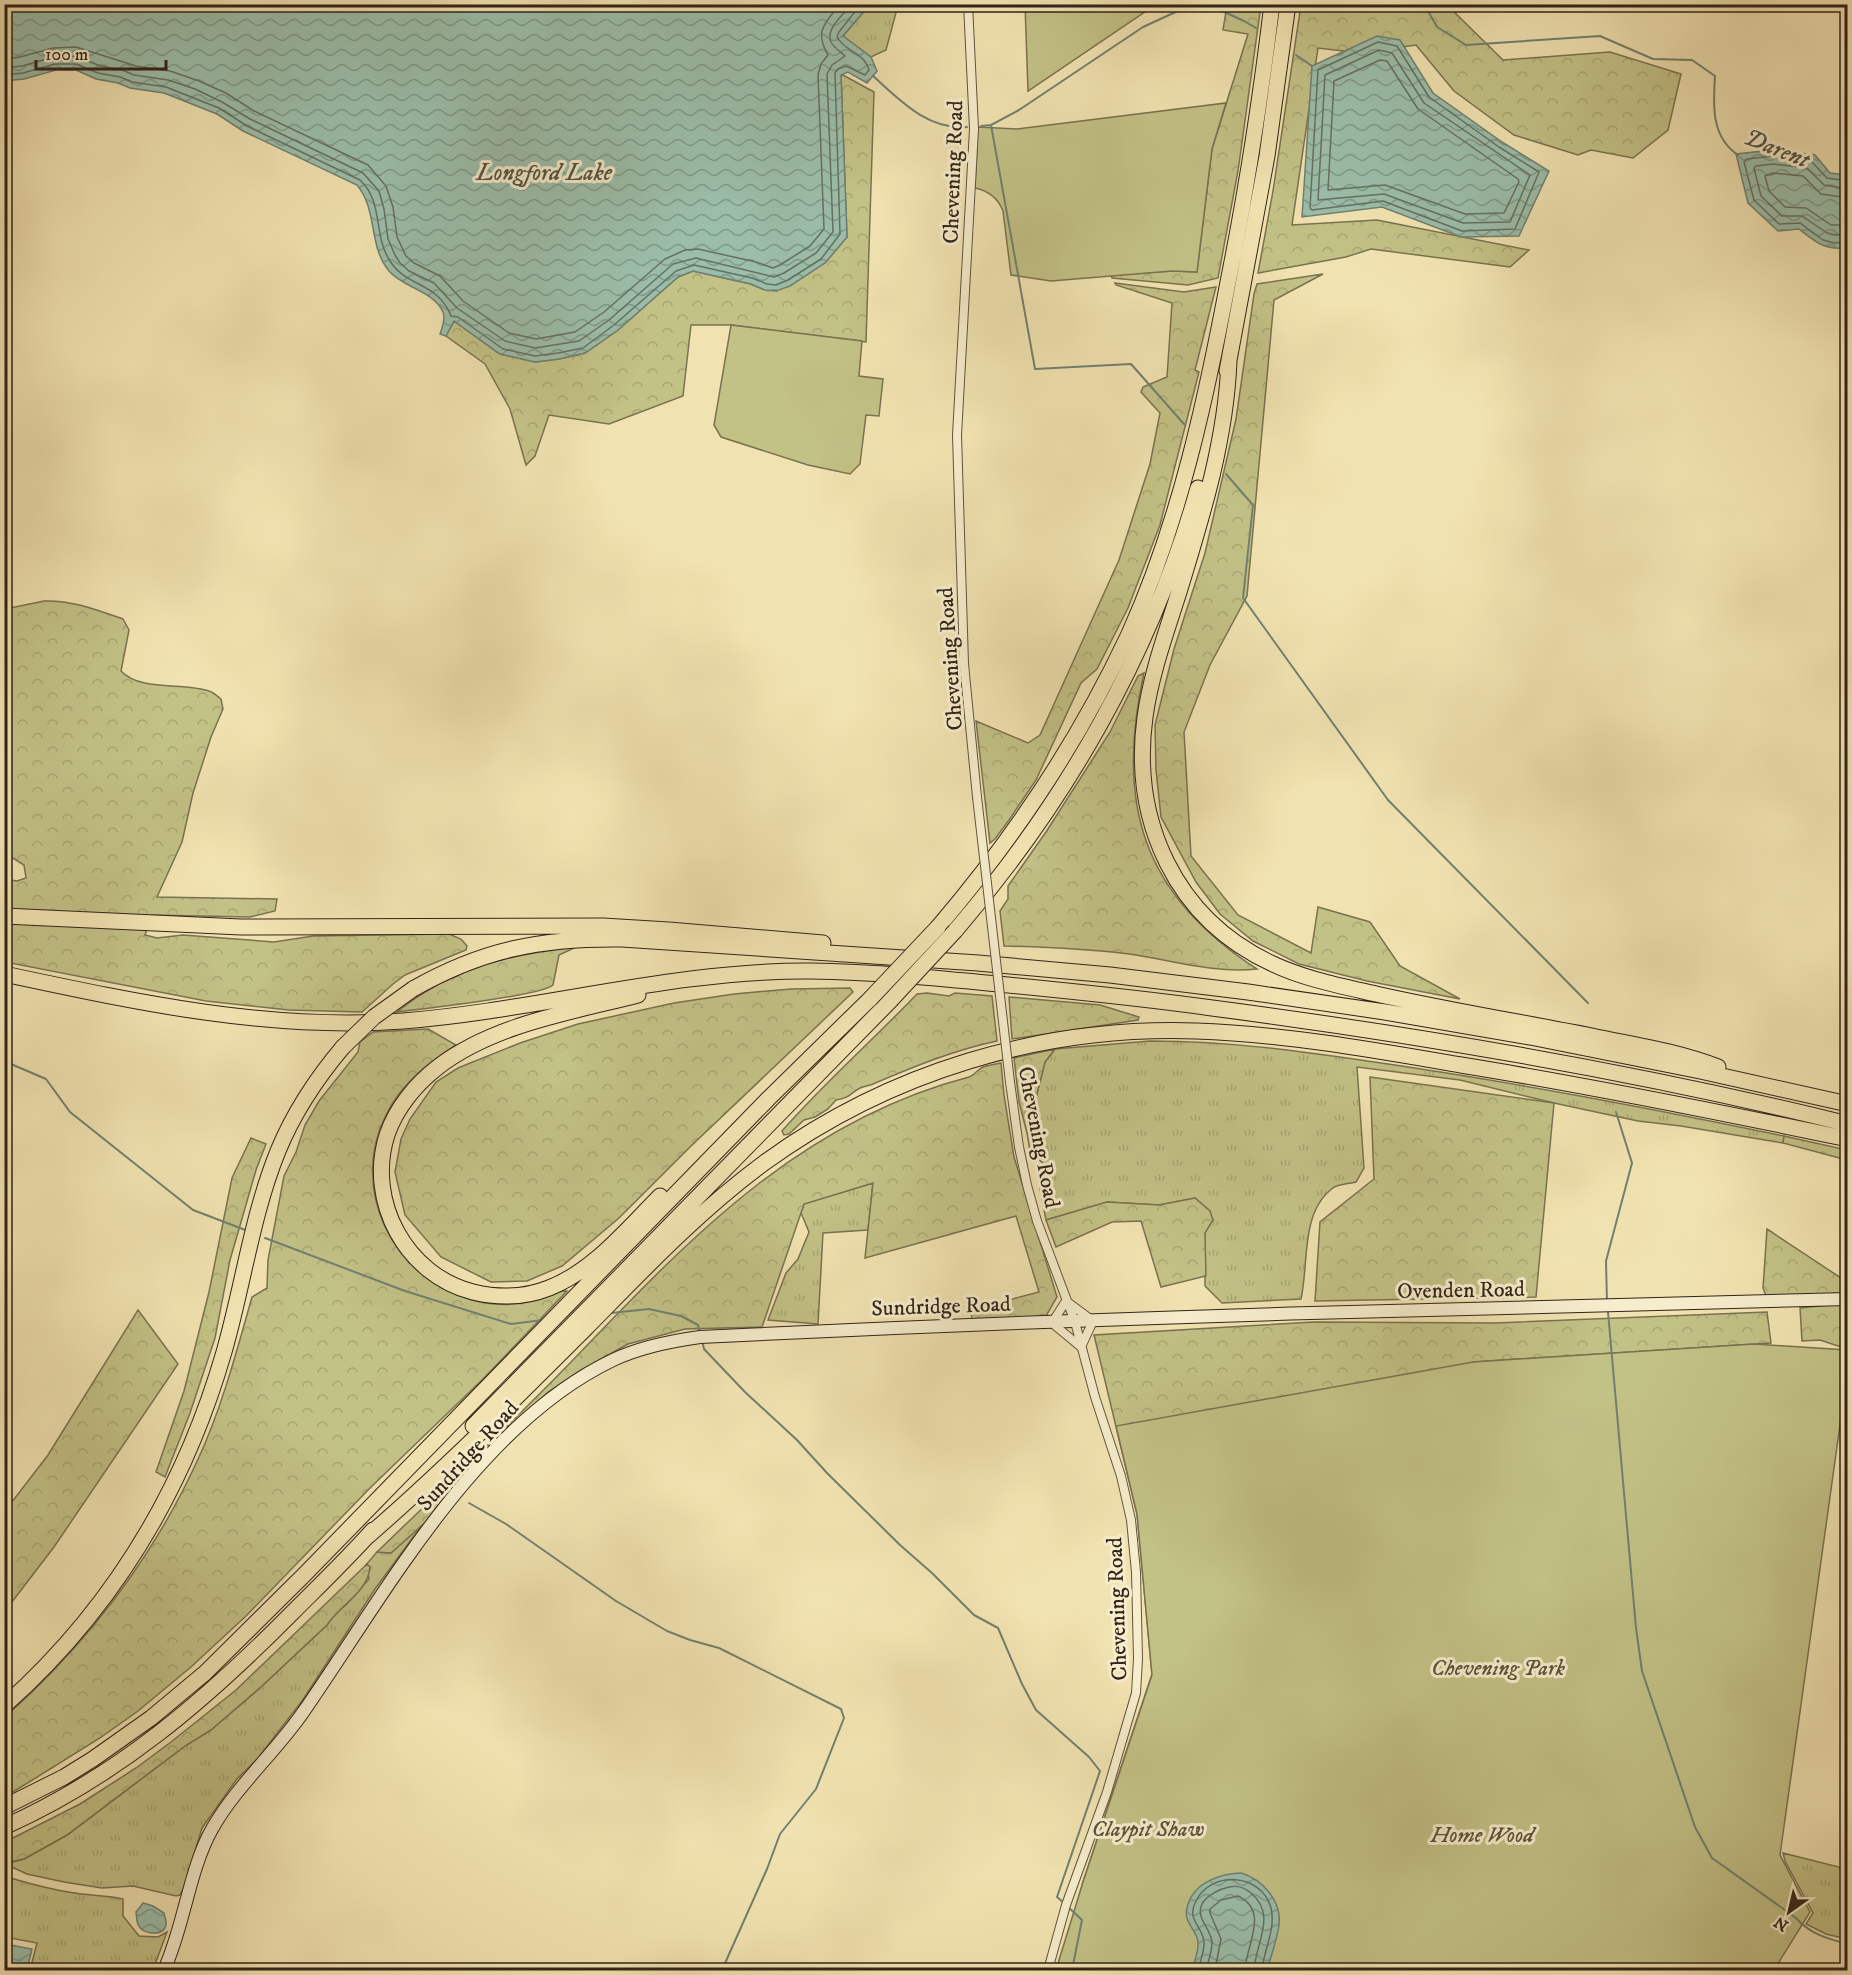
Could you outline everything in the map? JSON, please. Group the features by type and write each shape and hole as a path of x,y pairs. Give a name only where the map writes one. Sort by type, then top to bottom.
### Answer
{"highway":[{"path":"4,1807 54,1783 93,1759 151,1718 205,1673 272,1608 770,1098 870,999 938,927 973,886 1011,835 1076,736 1129,633 1156,565 1186,473 1218,336 1246,189 1272,4"},
{"path":"4,1827 84,1786 113,1768 170,1726 242,1663 891,1000 955,931 1015,858 1054,802 1090,743 1127,673 1161,597 1185,530 1205,464 1229,361 1265,167 1288,4"},
{"path":"1229,361 1226,408 1219,443 1197,529 1155,670 1143,738 1143,785 1150,820 1163,856 1183,890 1201,913 1228,937 1259,957 1289,970 1327,982 1415,1002 1671,1052 1701,1060 1768,1086"},
{"path":"4,916 241,927 637,928 872,948 978,963"},
{"path":"4,1707 40,1674 87,1621 128,1566 167,1500 210,1398 230,1331 264,1195 278,1151 312,1087 343,1047 374,1017 412,989 447,971 488,955 532,944 577,939 633,940 978,963 1167,982 1385,1012 1610,1052 1848,1104"},
{"path":"4,974 149,1003 218,1014 284,1021 347,1023 454,1016 642,985 713,976 814,971 903,976 1066,991 1337,1025 1511,1053 1717,1094 1848,1124"},
{"path":"713,976 569,1012 521,1027 484,1041 439,1067 410,1094 387,1136 382,1160 382,1184 386,1207 395,1229 415,1258 434,1274 454,1286 476,1293 500,1296 524,1295 547,1289 569,1278 597,1257 703,1155 770,1098"},
{"path":"368,1536 430,1482 683,1231 744,1178 807,1134 857,1105 917,1078 984,1055 1061,1039 1129,1032 1197,1031 1256,1035 1350,1047 1542,1079 1848,1139"}],"main road":[{"name":"Ovenden Road","path":"1075,1322 1311,1313 1848,1299"},
{"name":"Sundridge Road","path":"164,1971 202,1851 211,1830 225,1809 303,1713 377,1600 456,1494 524,1420 580,1378 634,1351 700,1337 1075,1322"}],"street":[{"name":"Chevening Road","path":"968,4 974,129 957,435 964,664 977,797 1010,1082 1027,1185 1037,1221 1075,1322 1095,1398 1121,1476 1131,1520 1136,1572 1136,1693 1107,1792 1066,1905 1048,1971"},
{"path":"1066,1301 1093,1321 1081,1347 1052,1323 1066,1301"}],"green space":[{"path":"1025,4 1155,4 1155,5 1028,91"},
{"path":"867,5 898,5 886,50 871,57 843,36"},
{"path":"1227,5 1261,5 1238,171 1218,278 1188,285 1112,278 1111,275 1172,271 1197,272 1212,149 1248,34 1223,30"},
{"path":"1301,5 1447,5 1503,60 1610,52 1681,74 1668,130 1633,158 1591,150 1578,155 1514,135 1454,91 1416,45 1361,53 1318,48 1292,225 1377,220 1529,250 1510,267 1371,249 1346,257 1258,273 1273,191"},
{"path":"841,74 874,92 866,342 731,325 691,325 683,396 609,424 549,415 535,456 526,465 510,409 485,364 446,336 454,321 500,354 535,362 559,359 585,353 618,330 678,277 693,271 751,284 765,290 825,263 847,237"},
{"path":"1226,103 1212,149 1197,272 1172,271 1051,281 1011,275 1003,211 992,196 975,188 978,127 1017,129"},
{"path":"1323,274 1274,300 1247,596 1210,665 1184,732 1191,856 1238,915 1311,953 1318,907 1370,922 1400,966 1460,999 1367,981 1299,964 1253,941 1220,914 1196,882 1161,817 1156,770 1155,725 1174,649 1205,553 1236,419 1254,294 1257,284"},
{"path":"1115,283 1184,292 1216,287 1195,370 1199,372 1160,525 1128,608 1097,669 1081,683 1036,780 990,843 976,721 1028,743 1040,735 1119,560 1150,464 1160,413 1141,392 1143,387 1167,377 1172,303"},
{"path":"731,325 862,341 859,376 883,379 879,416 866,415 860,464 850,474 808,465 721,437 714,425"},
{"path":"44,601 74,604 123,619 129,630 121,671 129,678 151,684 199,688 221,699 223,709 211,737 193,793 182,842 157,897 277,899 275,911 250,917 152,915 145,935 157,938 183,935 274,942 313,936 449,934 461,939 467,946 466,950 405,975 362,1012 289,1010 206,1001 5,962 5,879 17,881 26,878 24,865 5,853 5,609"},
{"path":"1144,673 1136,720 1133,764 1137,804 1146,842 1163,877 1187,910 1218,940 1257,969 1225,970 1129,954 1004,946 1000,911 1008,899 1008,886 1046,832 1110,732 1138,676"},
{"path":"576,947 559,955 553,985 544,989 480,1002 397,1012 439,984 482,966 527,954"},
{"path":"850,988 853,992 619,1218 562,1266 527,1281 491,1282 441,1257 405,1215 395,1172 401,1139 410,1119 436,1082 458,1068 520,1043 578,1024 674,1003 734,994 791,989"},
{"path":"955,993 992,996 997,1041 949,1054 860,1088 847,1097 836,1100 828,1109 815,1117 804,1120 789,1134 784,1135 782,1131 798,1113 917,994 949,996"},
{"path":"1009,997 1100,1005 1139,1017 1138,1020 1012,1039"},
{"path":"428,1029 456,1045 435,1059 407,1084 386,1115 376,1143 373,1171 376,1199 385,1226 399,1250 418,1271 442,1288 469,1299 485,1303 511,1304 529,1302 567,1291 483,1379 369,1489 246,1616 191,1667 138,1711 100,1738 5,1797 5,1717 64,1660 116,1598 161,1530 199,1457 222,1398 252,1297 267,1288 268,1260 284,1176 296,1152 305,1125 319,1101 358,1052 360,1042 373,1032"},
{"path":"1150,1041 1215,1043 1279,1049 1455,1074 1784,1136 1783,1143 1638,1121 1460,1080 1357,1067 1364,1168 1356,1182 1333,1188 1322,1198 1315,1211 1310,1225 1301,1299 1222,1303 1205,1286 1205,1233 1210,1211 1195,1198 1159,1205 1107,1202 1046,1220 1040,1189 1052,1172 1030,1151 1027,1133 1045,1062 1055,1049"},
{"path":"1055,1049 1045,1062 1027,1133 1019,1102 1014,1058"},
{"path":"1001,1063 1014,1157 1057,1297 1046,1316 972,1321 971,1310 1039,1292 1016,1216 865,1258 873,1183 804,1204 762,1327 685,1329 628,1344 581,1370 548,1392 511,1426 428,1520 391,1553 377,1552 524,1409 660,1271 704,1229 751,1190 800,1154 852,1123 908,1097 969,1077 983,1067"},
{"path":"1370,1077 1554,1103 1536,1297 1315,1301 1320,1222 1374,1179"},
{"path":"1784,1136 1847,1150 1847,1160 1783,1143"},
{"path":"251,1138 266,1144 256,1170 230,1260 215,1338 190,1413 165,1477 156,1472 184,1391 209,1292 232,1178"},
{"path":"873,1183 868,1230 823,1233 818,1324 768,1320 786,1273 798,1259 809,1232 801,1213 803,1204"},
{"path":"1195,1198 1210,1211 1213,1220 1205,1233 1206,1276 1161,1287 1141,1221 1112,1222 1056,1247 1046,1220 1107,1202 1159,1205"},
{"path":"1767,1229 1847,1282 1847,1293 1766,1296 1763,1288"},
{"path":"1847,1303 1847,1349 1820,1340 1802,1341 1800,1308"},
{"path":"138,1310 178,1364 54,1547 5,1611 5,1511 48,1455"},
{"path":"1767,1312 1771,1343 1473,1362 1181,1634 1060,1970 1083,1882 1152,1674 1137,1514 1094,1335 1314,1322 1495,1323"},
{"name":"Chevening Park","path":"1754,1344 1847,1350 1847,1375 1780,1855 1810,1912 1774,1970 1056,1970 1152,1675 1137,1514 1116,1426 1473,1362"},
{"path":"422,1525 375,1589 302,1701 258,1758 236,1780 202,1828 180,1895 133,1886 102,1888 64,1882 27,1874 5,1864 24,1859 67,1835 185,1746 211,1730 262,1686 327,1625 334,1614 346,1605 369,1579 367,1564 365,1566 377,1552 391,1553"},
{"path":"367,1564 370,1567 368,1576 353,1598 262,1686 211,1730 185,1746 67,1835 24,1859 5,1863 5,1842 80,1804 171,1742 236,1690"},
{"path":"1783,1853 1847,1869 1847,1939 1826,1934 1806,1924 1813,1913"},
{"path":"4,1876 57,1890 123,1899 123,1916 139,1936 158,1937 167,1932 153,1970 30,1970 37,1943 5,1937"}],"water":[{"name":"Longford Lake","path":"4,5 867,5 843,36 871,57 877,71 867,83 848,72 841,75 847,237 825,263 790,286 776,291 693,271 678,277 618,330 585,353 535,362 500,354 454,321 446,336 440,334 444,318 438,305 425,294 395,277 382,261 368,205 357,185 243,131 217,114 164,93 130,88 96,79 76,70 56,70 24,79 5,81"},
{"path":"1377,36 1400,40 1433,93 1502,142 1549,171 1519,236 1461,237 1382,207 1302,217 1312,66"},
{"path":"1773,150 1815,155 1830,173 1847,175 1847,248 1821,245 1799,229 1778,231 1748,203 1736,154"},
{"path":"1241,1873 1263,1886 1269,1892 1277,1908 1279,1925 1267,1970 1192,1970 1198,1940 1186,1914 1191,1896 1202,1885 1217,1877"},
{"path":"143,1903 164,1913 166,1925 163,1931 156,1933 141,1929 136,1912"},
{"path":"5,1944 32,1949 27,1970 5,1970"}],"waterway":[{"path":"981,126 991,125 1019,110 1143,27 1193,4"},
{"path":"1207,4 1256,28"},
{"name":"Darent","path":"1424,4 1437,27 1466,45 1600,36 1653,59 1692,60 1715,76 1714,109 1718,130 1729,148 1738,155"},
{"path":"1296,55 1312,66"},
{"path":"873,76 915,112 927,119 953,127 967,127"},
{"path":"991,125 1035,369 1131,364 1184,424"},
{"path":"1226,474 1253,505 1243,598 1388,800 1588,1003"},
{"path":"4,1061 46,1079 70,1112 193,1210 248,1231"},
{"path":"1607,1303 1606,1261 1632,1163 1616,1112"},
{"path":"265,1238 405,1291 511,1324 543,1320"},
{"path":"611,1313 649,1309 681,1316 698,1325 700,1332"},
{"path":"1608,1312 1636,1628 1642,1671 1695,1827 1712,1858 1813,1932 1848,1944"},
{"path":"702,1340 704,1349 745,1392 797,1440 900,1545 974,1615 998,1628 1036,1710 1089,1757 1100,1771 1057,1897 1063,1902"},
{"path":"469,1503 506,1524 616,1601 667,1631 719,1648 841,1709 844,1718 816,1789 780,1834 722,1970"},
{"path":"1067,1906 1082,1920 1072,1970"}],"park label":[{"name":"Claypit Shaw","path":"1148,1828"},
{"name":"Home Wood","path":"1482,1834"}]}
